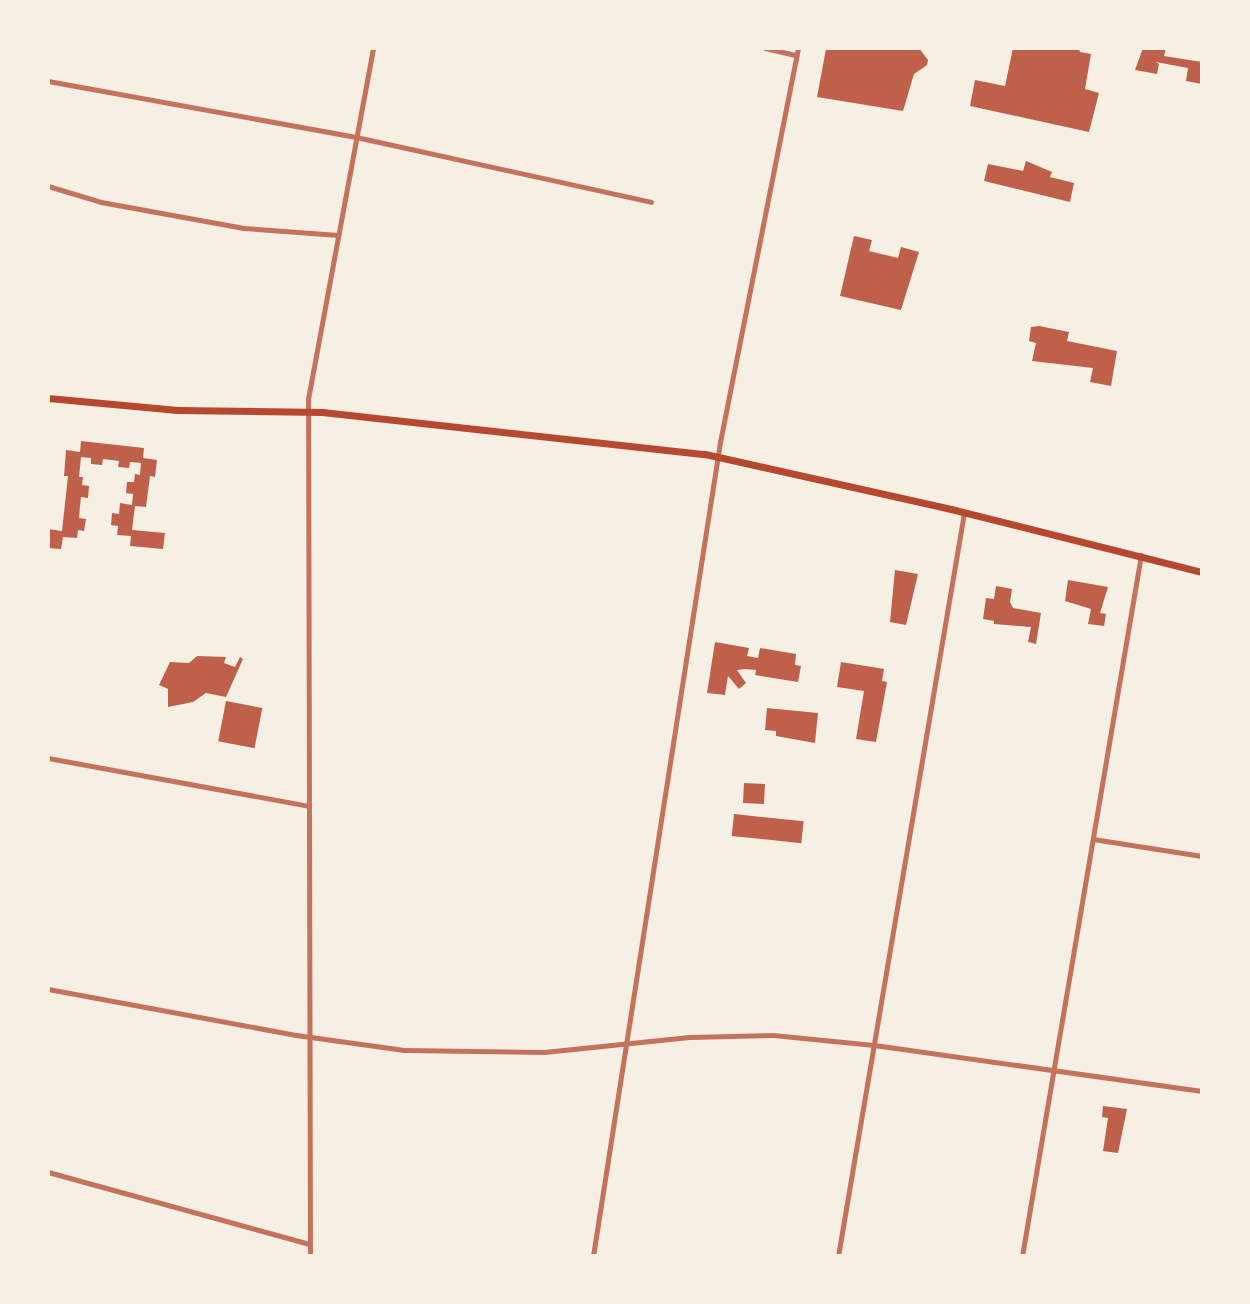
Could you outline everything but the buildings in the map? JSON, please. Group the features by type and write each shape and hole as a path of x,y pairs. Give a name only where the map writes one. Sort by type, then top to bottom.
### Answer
{"main road":[{"path":"48,398 177,410 308,412 718,457 1141,555 1202,572"}],"street":[{"path":"310,1256 308,412 373,48"},
{"path":"593,1256 718,457 797,51 765,48"},
{"path":"48,81 356,137 651,202"},
{"path":"48,186 101,202 244,228 338,235"},
{"path":"838,1256 964,513"},
{"path":"1022,1256 1141,555"},
{"path":"48,758 309,806"},
{"path":"1093,839 1202,856"},
{"path":"48,989 389,1049 468,1054 544,1052 743,1035 874,1045 1202,1091"},
{"path":"48,1172 310,1244"}]}
